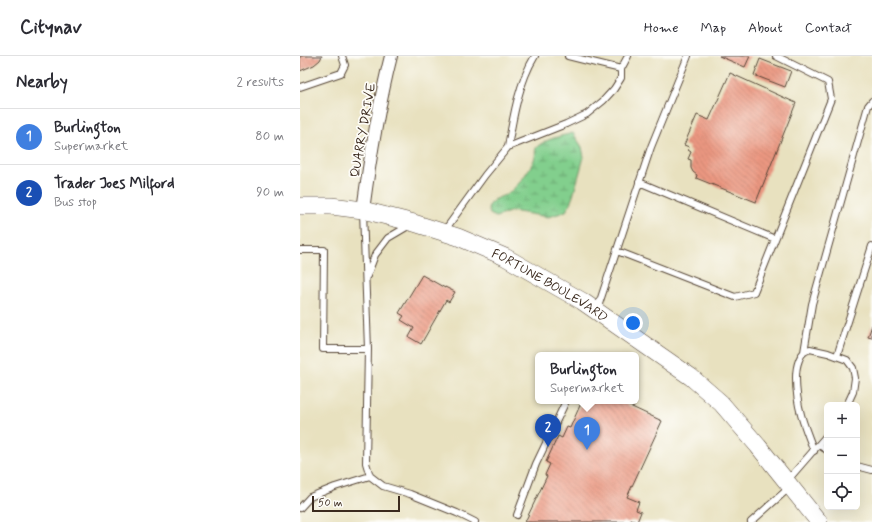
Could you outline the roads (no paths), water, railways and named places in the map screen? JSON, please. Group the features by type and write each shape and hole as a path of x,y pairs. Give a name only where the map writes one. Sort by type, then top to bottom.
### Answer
{"main road":[{"name":"FORTUNE BOULEVARD","path":"300,206 331,206 363,210 414,223 458,237 505,258 582,301 691,377 721,403 758,446 819,522"}],"street":[{"name":"QUARRY DRIVE","path":"363,210 373,140 391,56"}],"lane":[{"path":"300,87 341,73 345,65 342,56"},
{"path":"508,147 515,108 529,66 534,56"},
{"path":"568,56 621,69"},
{"path":"443,232 485,175 508,147 587,114 614,90 621,78 621,69 628,56"},
{"path":"596,311 651,147 688,56"},
{"path":"617,251 735,297 754,292 831,99 828,82 776,56"},
{"path":"814,451 802,421 798,403 796,374 798,361 804,352 812,304 868,106 872,101"},
{"path":"639,182 775,240"},
{"path":"363,210 368,349 366,463 370,476 383,486 410,494 475,522"},
{"path":"365,279 375,255 388,238 414,223"},
{"path":"837,356 872,246"},
{"path":"300,250 324,250 323,349 368,349"},
{"path":"804,352 810,349 828,353 847,360 853,368 855,378 853,392 848,402"},
{"path":"516,515 536,464 565,404"},
{"path":"751,522 789,484 825,438"},
{"path":"819,445 824,448"},
{"path":"860,467 872,470"},
{"path":"300,508 310,497 370,476"}],"place":[{"name":"Trader Joes Milford","path":"548,447"},
{"name":"Burlington","path":"587,450"}]}
